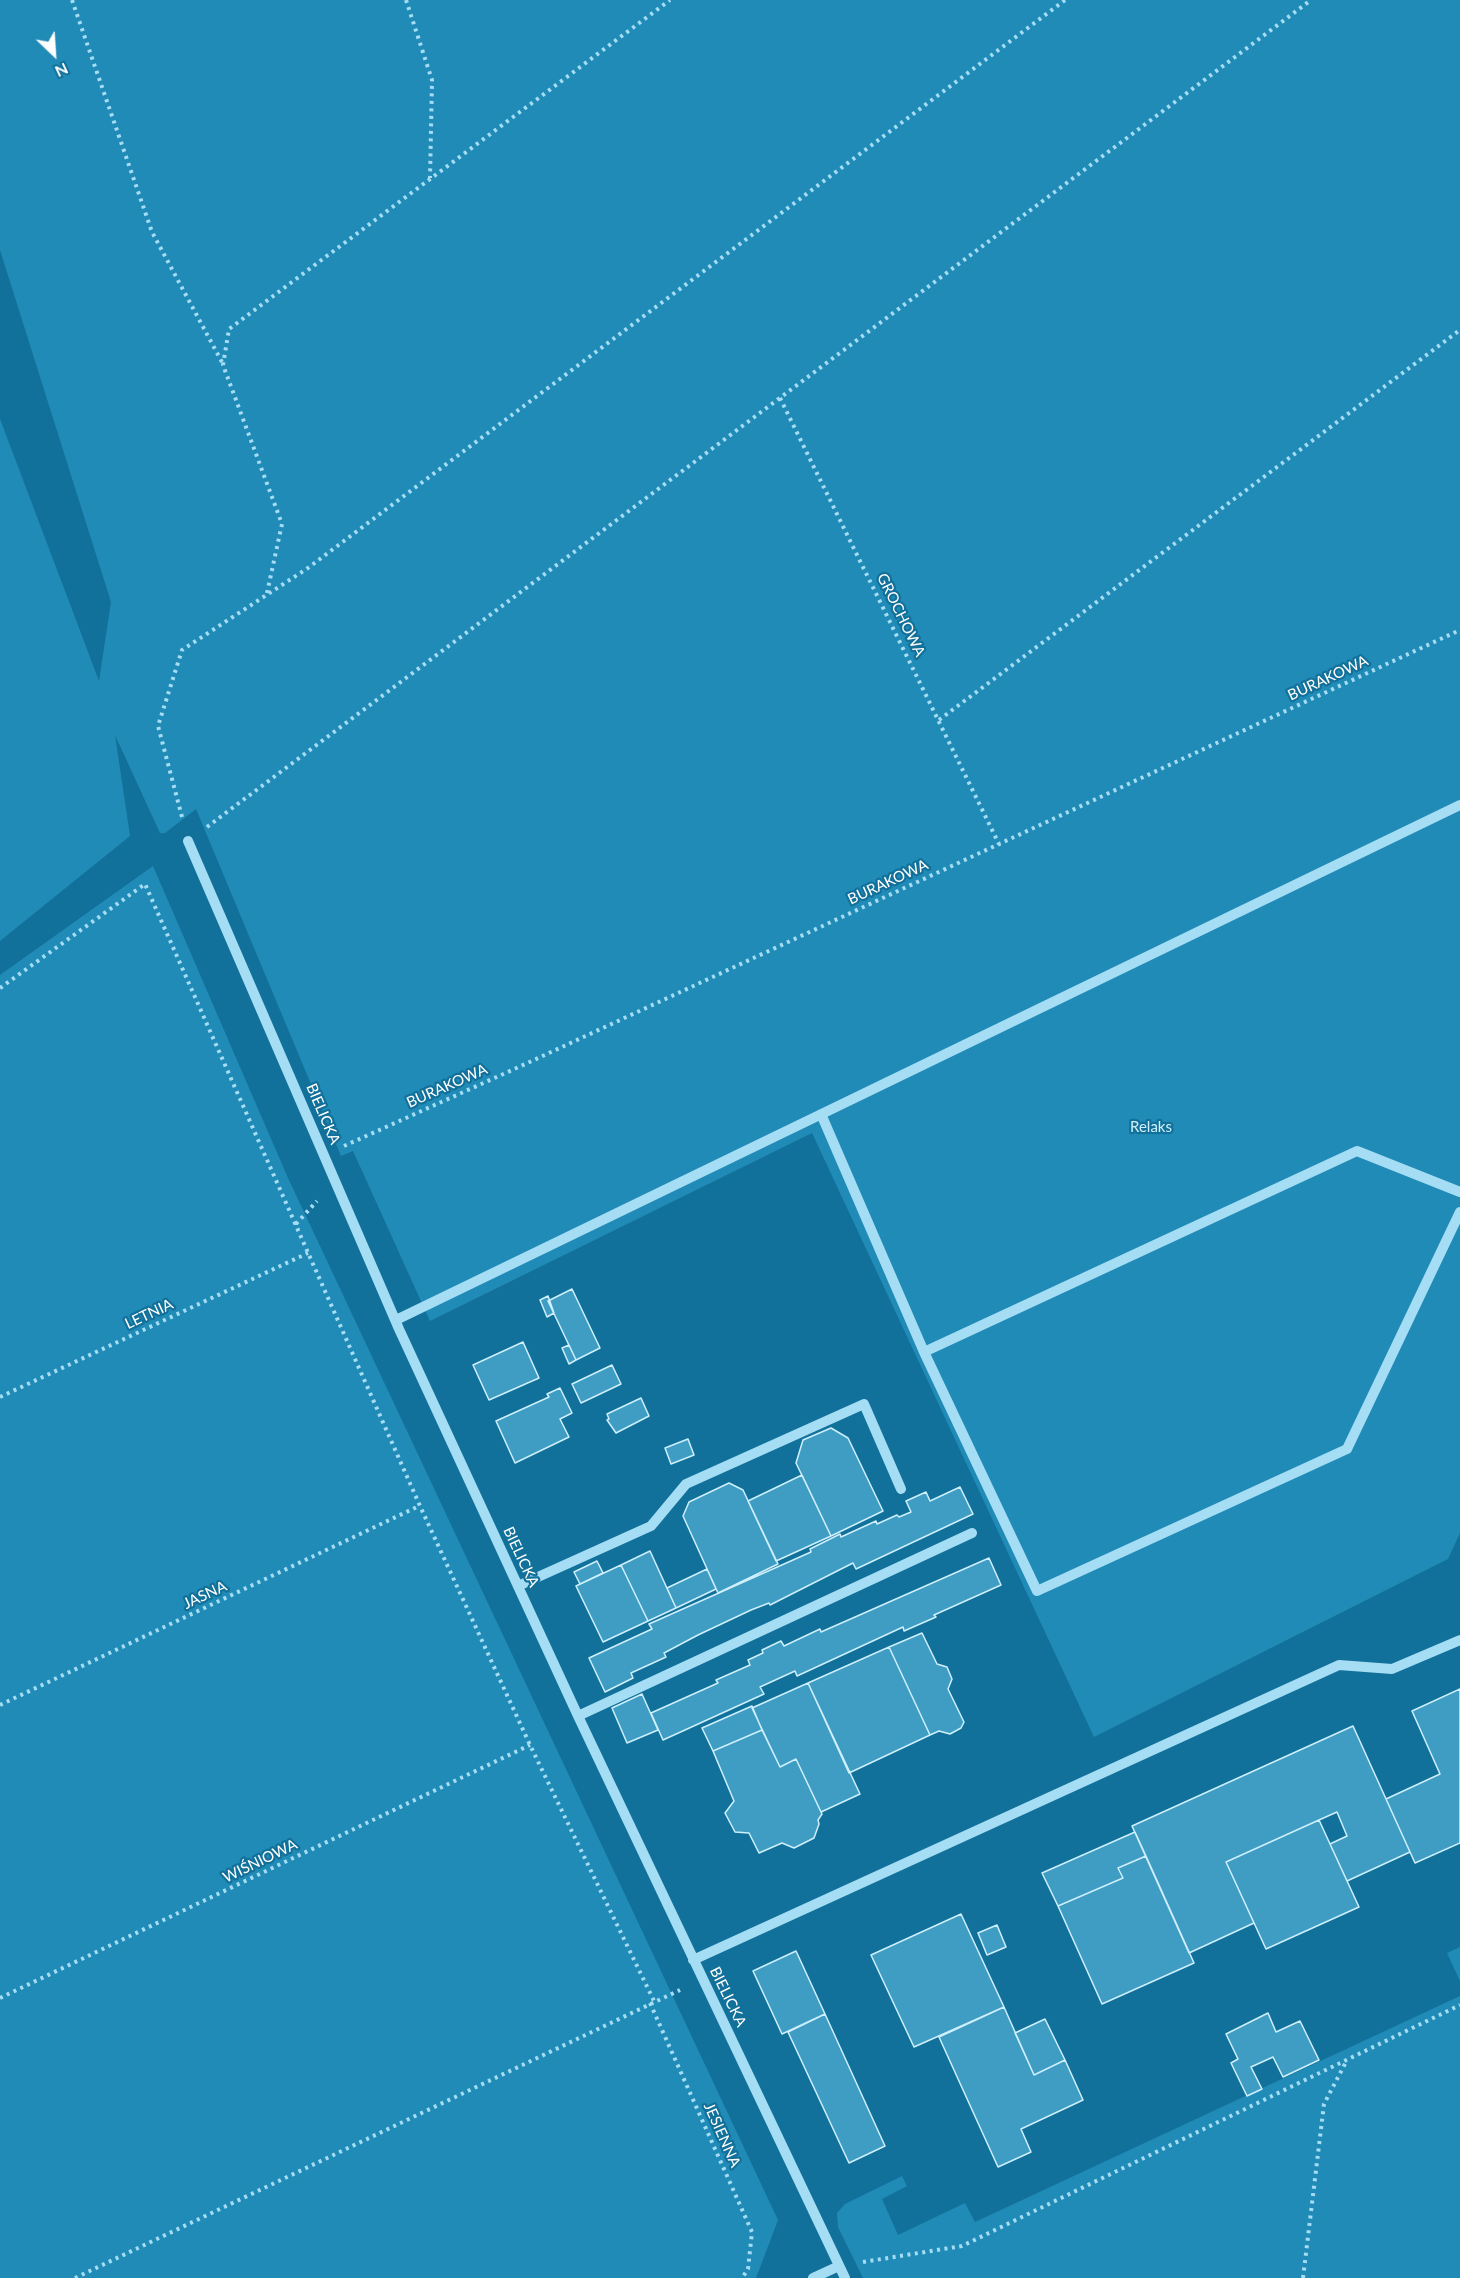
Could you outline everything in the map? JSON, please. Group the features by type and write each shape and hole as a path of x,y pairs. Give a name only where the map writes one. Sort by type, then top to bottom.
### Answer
{"street":[{"path":"396,1320 1460,805"},
{"name":"BIELICKA","path":"188,842 396,1320 518,1587 845,2278"},
{"path":"821,1114 924,1352 1037,1591 1347,1449 1460,1212"},
{"path":"924,1352 1357,1151 1460,1191"},
{"path":"518,1587 651,1526 686,1484 864,1404 901,1489"},
{"path":"578,1716 972,1533"},
{"path":"693,1960 1339,1665 1392,1669 1460,1640"},
{"path":"813,2278 839,2266"}],"path":[{"path":"72,0 152,232 224,365 282,524 267,594"},
{"path":"406,0 432,80 430,179"},
{"path":"224,365 229,329 670,0"},
{"path":"1065,0 308,568 182,650 158,726 188,842 1311,0"},
{"path":"939,720 1460,330"},
{"name":"GROCHOWA","path":"780,398 999,844"},
{"name":"BURAKOWA","path":"324,1155 521,1066 1460,630"},
{"name":"JESIENNA","path":"0,988 145,884 420,1506 652,2002 752,2232 748,2269 742,2278"},
{"name":"LETNIA","path":"0,1397 308,1253"},
{"name":"JASNA","path":"0,1705 420,1506"},
{"name":"WIŚNIOWA","path":"0,1998 530,1745"},
{"path":"75,2278 652,2002 703,1980"},
{"path":"839,2266 962,2246 1460,2005"},
{"path":"1303,2278 1324,2104 1347,2060"}],"green space":[{"name":"Relaks","path":"0,0 1460,0 1460,1533 1448,1559 1094,1737 812,1133 430,1321 353,1151 341,1156 196,809 165,833 160,833 115,735 130,836 0,941 0,419 99,681 111,602 0,250"},
{"path":"153,866 288,1178 778,2220 756,2278 0,2278 0,975"},
{"path":"1460,1947 1460,1981 1447,1953"},
{"path":"1460,1996 1460,2278 863,2278 838,2227 837,2213 845,2204 902,2176 907,2186 882,2199 898,2235 965,2203 975,2222"}],"building":[{"path":"572,1289 600,1348 576,1360 548,1301"},
{"path":"548,1296 554,1313 547,1317 540,1300"},
{"path":"523,1342 539,1378 489,1400 473,1365"},
{"path":"569,1345 576,1360 569,1364 562,1348"},
{"path":"612,1365 621,1384 581,1403 572,1384"},
{"path":"560,1388 572,1413 560,1419 569,1437 515,1463 496,1421 549,1397 547,1394"},
{"path":"641,1398 649,1416 616,1433 607,1420 609,1419 607,1414"},
{"path":"831,1428 848,1438 883,1511 831,1536 796,1463 803,1440"},
{"path":"688,1439 694,1455 671,1464 665,1448"},
{"path":"802,1475 831,1536 776,1561 748,1501"},
{"path":"729,1483 743,1490 778,1564 718,1593 683,1516 689,1502"},
{"path":"960,1487 973,1514 856,1569 853,1563 770,1605 769,1603 751,1610 698,1635 664,1653 666,1657 631,1673 633,1678 605,1692 589,1658 652,1629 649,1624 811,1552 810,1549 840,1534 841,1537 876,1521 877,1524 897,1515 899,1517 911,1512 906,1501 926,1492 930,1501"},
{"path":"650,1551 676,1608 648,1621 621,1565"},
{"path":"989,1558 1001,1585 904,1631 903,1627 797,1676 795,1671 760,1687 764,1694 663,1740 651,1713 718,1683 716,1680 750,1665 748,1660 763,1653 762,1650 781,1641 784,1646 820,1629 821,1632"},
{"path":"597,1561 603,1573 580,1584 574,1572"},
{"path":"621,1565 648,1621 603,1642 576,1586"},
{"path":"707,1569 716,1589 676,1608 667,1588"},
{"path":"922,1633 937,1664 947,1667 952,1679 948,1689 964,1722 961,1728 950,1734 939,1731 930,1735 889,1647"},
{"path":"889,1647 930,1735 849,1773 808,1683"},
{"path":"808,1683 860,1794 821,1812 796,1759 780,1767 752,1708"},
{"path":"1460,1689 1460,1843 1415,1863 1386,1799 1440,1774 1412,1711"},
{"path":"642,1694 658,1730 627,1743 612,1708"},
{"path":"752,1706 762,1730 713,1751 702,1728"},
{"path":"1353,1726 1410,1852 1347,1881 1330,1844 1347,1836 1337,1812 1226,1862 1254,1923 1189,1953 1132,1826"},
{"path":"762,1730 780,1767 796,1759 822,1814 818,1820 819,1824 814,1838 794,1848 782,1843 759,1853 749,1833 735,1832 725,1813 734,1801 713,1751"},
{"path":"1319,1820 1359,1907 1266,1949 1226,1862"},
{"path":"1135,1832 1146,1856 1118,1868 1123,1878 1058,1906 1042,1873"},
{"path":"1146,1856 1194,1963 1102,2004 1058,1906 1123,1878 1118,1868"},
{"path":"961,1914 1004,2007 914,2047 871,1955"},
{"path":"997,1925 1006,1947 987,1955 978,1933"},
{"path":"796,1951 825,2014 782,2034 753,1971"},
{"path":"1004,2007 1034,2075 1065,2060 1083,2100 1021,2129 1031,2152 998,2167 939,2037"},
{"path":"1268,2013 1276,2032 1300,2021 1319,2060 1283,2077 1273,2057 1251,2067 1262,2089 1247,2096 1231,2063 1238,2059 1226,2034"},
{"path":"825,2014 885,2146 849,2163 788,2032"},
{"path":"1045,2019 1065,2060 1034,2075 1015,2033"}]}
